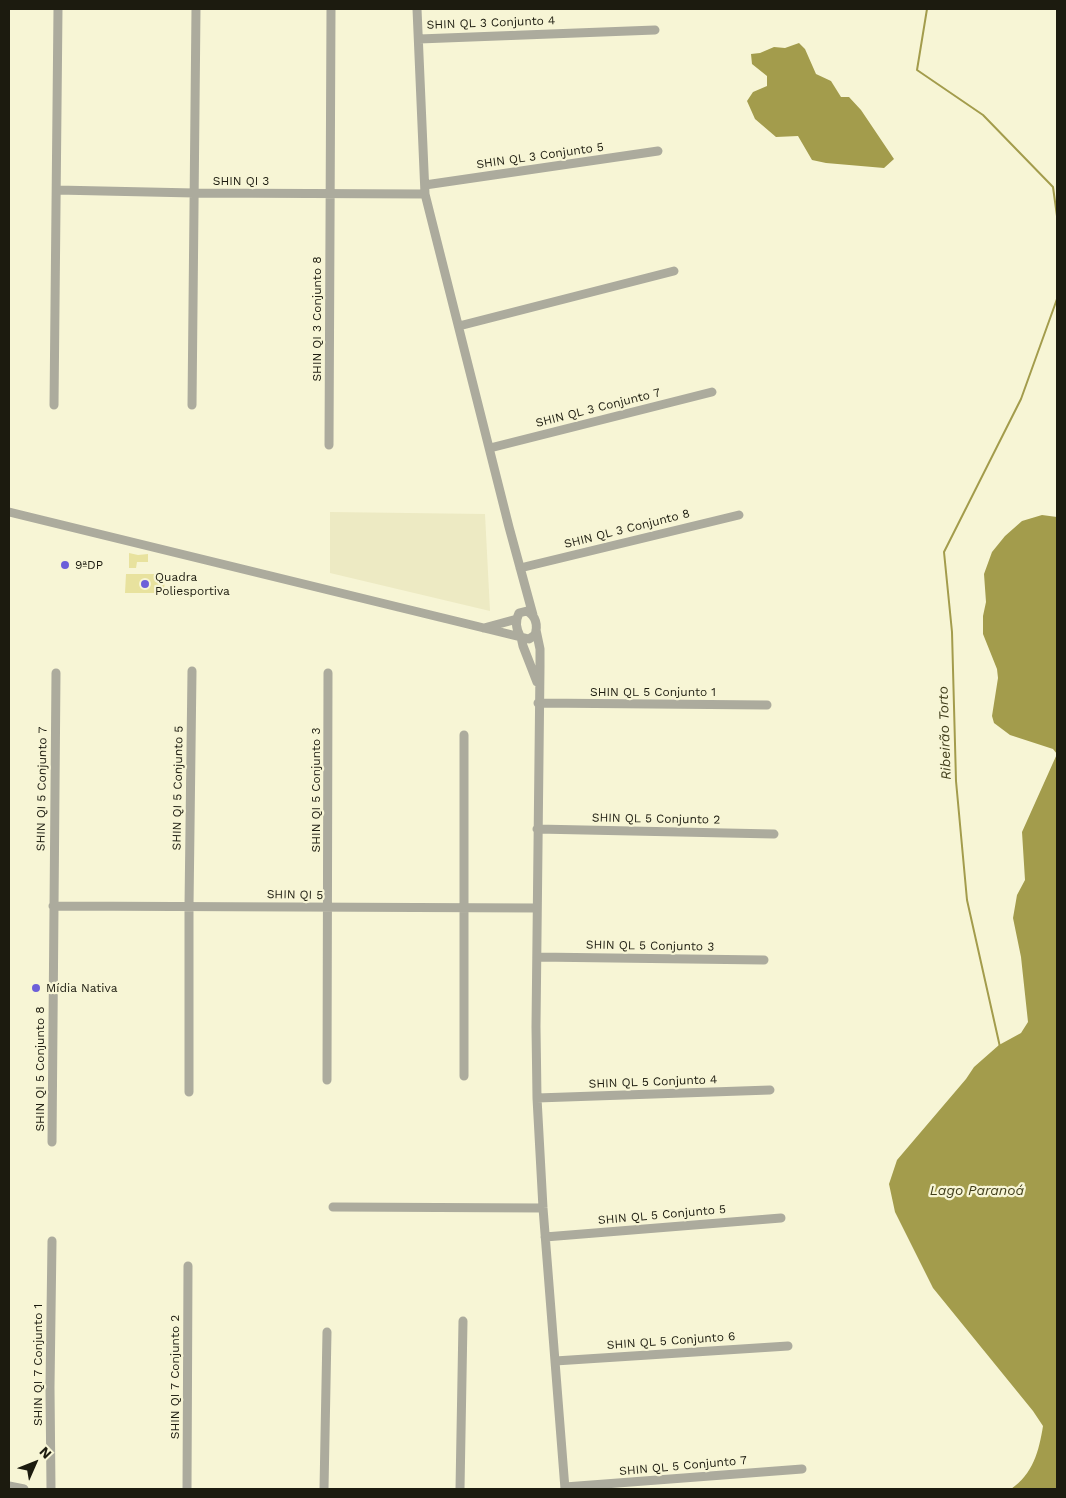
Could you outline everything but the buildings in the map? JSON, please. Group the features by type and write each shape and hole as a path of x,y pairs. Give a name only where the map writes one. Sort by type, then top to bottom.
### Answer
{"street":[{"path":"54,405 58,9"},
{"path":"192,405 196,9"},
{"name":"SHIN QI 3 Conjunto 8","path":"329,445 331,9"},
{"path":"417,9 425,189 520,568 533,616 536,620 540,648 537,829 537,1098 545,1237 565,1488"},
{"name":"SHIN QL 3 Conjunto 4","path":"418,39 654,30"},
{"name":"SHIN QL 3 Conjunto 5","path":"425,189 658,151"},
{"name":"SHIN QI 3","path":"57,190 194,193 425,189"},
{"path":"459,326 674,271"},
{"name":"SHIN QL 3 Conjunto 7","path":"490,448 712,392"},
{"path":"9,512 484,628 505,635 529,640 536,630"},
{"name":"SHIN QL 3 Conjunto 8","path":"520,568 739,515"},
{"path":"484,628 516,619 523,611 523,578"},
{"path":"523,611 527,611 533,616"},
{"path":"516,619 523,646 538,685"},
{"name":"SHIN QI 5 Conjunto 5","path":"189,1092 188,906 192,671"},
{"name":"SHIN QI 5 Conjunto 7","path":"53,906 56,673"},
{"name":"SHIN QI 5 Conjunto 3","path":"327,1080 328,673"},
{"name":"SHIN QL 5 Conjunto 1","path":"538,704 767,705"},
{"path":"464,735 464,1076"},
{"name":"SHIN QL 5 Conjunto 2","path":"537,829 774,834"},
{"name":"SHIN QI 5","path":"53,906 537,908"},
{"name":"SHIN QI 5 Conjunto 8","path":"52,1142 53,906"},
{"name":"SHIN QL 5 Conjunto 3","path":"537,957 764,960"},
{"name":"SHIN QL 5 Conjunto 4","path":"537,1098 770,1090"},
{"path":"333,1206 543,1208"},
{"name":"SHIN QL 5 Conjunto 5","path":"545,1237 781,1218"},
{"name":"SHIN QI 7 Conjunto 1","path":"51,1489 52,1241"},
{"name":"SHIN QI 7 Conjunto 2","path":"187,1489 188,1266"},
{"path":"460,1489 463,1321"},
{"path":"324,1489 327,1332"},
{"name":"SHIN QL 5 Conjunto 6","path":"555,1361 788,1346"},
{"name":"SHIN QL 5 Conjunto 7","path":"565,1488 802,1469"},
{"path":"9,1486 24,1489"}],"shaded area":[{"path":"330,512 485,514 490,611 330,573"},
{"path":"129,553 138,555 148,554 148,562 137,562 136,568 129,568"},
{"name":"Quadra Poliesportiva","path":"126,574 165,574 164,593 125,593"}],"water":[{"path":"799,43 805,49 816,74 831,81 841,97 849,97 861,110 894,159 884,168 812,160 798,136 776,137 755,119 747,101 753,92 767,86 767,76 752,64 751,54 760,53 774,47 785,48"},
{"path":"1042,515 1057,517 1057,754 1053,749 1010,735 994,723 992,716 998,678 997,669 983,634 983,616 986,602 984,574 992,552 1005,536 1022,521"},
{"name":"Lago Paranoá","path":"1057,754 1057,1489 1011,1489 1019,1483 1030,1469 1037,1453 1043,1426 1033,1411 933,1288 895,1212 889,1184 897,1160 974,1067 999,1045 1021,1033 1028,1022 1021,957 1013,918 1017,895 1025,880 1022,832"}],"waterway":[{"name":"Ribeirão Torto","path":"927,9 917,70 983,115 1053,187 1057,216"},
{"name":"Ribeirão Torto","path":"1000,1047 967,900 956,781 952,632 944,552 1021,399 1057,299"}],"place":[{"name":"9ªDP","path":"65,565"},
{"name":"Quadra Poliesportiva","path":"145,584"},
{"name":"Mídia Nativa","path":"36,988"}]}
